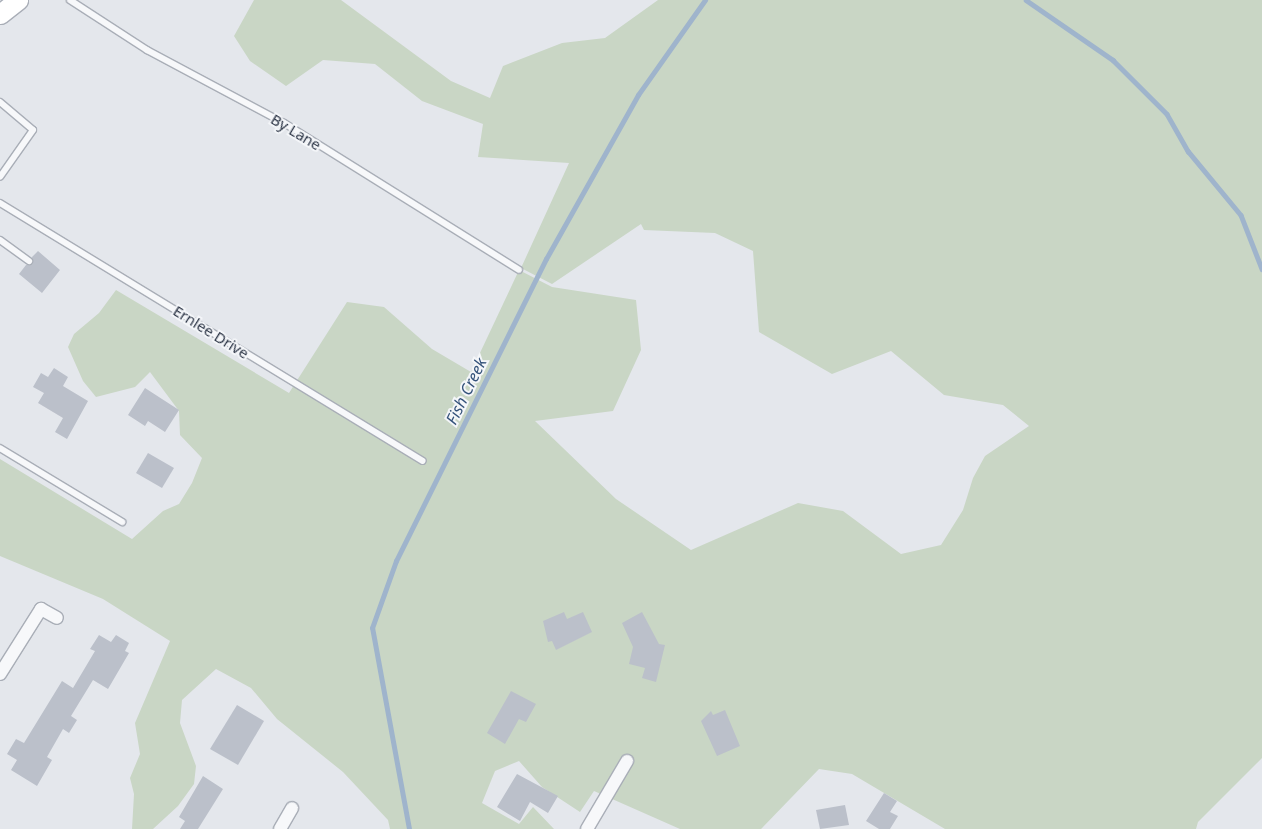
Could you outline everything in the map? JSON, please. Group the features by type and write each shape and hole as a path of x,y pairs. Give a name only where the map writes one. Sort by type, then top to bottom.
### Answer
{"main road":[{"path":"0,14 18,0"}],"street":[{"path":"0,674 41,608 57,618"},
{"path":"587,829 628,761"},
{"path":"280,829 292,808"}],"lane":[{"name":"By Lane","path":"70,0 147,50 284,123 519,270"},
{"path":"0,102 33,130 0,177"},
{"name":"Ernlee Drive","path":"0,203 422,461"},
{"path":"0,240 29,261"},
{"path":"0,448 122,522"}],"green space":[{"path":"254,0 341,0 451,81 490,98 503,66 562,43 605,38 658,0 1262,0 1262,758 1198,822 1196,829 945,829 852,774 819,769 761,829 680,829 594,791 580,812 542,787 519,761 495,771 482,803 519,824 533,807 554,829 390,829 388,820 343,772 277,719 251,688 216,669 182,700 180,723 196,766 194,784 178,806 153,829 132,829 134,794 130,778 140,754 135,723 170,641 103,599 0,556 0,459 132,539 163,511 179,504 192,483 202,458 180,435 179,411 150,372 135,387 96,397 83,381 68,347 74,334 99,313 116,290 289,393 347,302 384,307 432,349 471,372 519,270 552,287 636,300 641,350 613,411 535,421 616,499 691,550 798,503 843,511 901,554 941,545 963,510 973,478 985,456 1029,426 1003,405 944,395 891,351 832,374 759,332 753,251 715,233 644,230 641,224 552,284 521,268 569,163 478,157 483,124 422,101 375,64 323,60 286,86 250,61 234,36"}],"building":[{"path":"38,251 60,270 42,293 19,274 26,265 33,264 32,257"},
{"path":"54,368 68,377 63,386 88,401 67,439 55,432 63,418 38,403 44,393 33,387 41,373 48,377"},
{"path":"145,388 179,410 165,432 148,421 145,426 128,415"},
{"path":"148,453 174,468 162,488 136,473"},
{"path":"564,612 567,619 583,612 592,632 556,650 552,641 548,642 543,621"},
{"path":"642,612 659,644 665,645 656,682 642,678 645,668 629,664 633,647 622,623"},
{"path":"99,635 111,642 116,635 129,643 125,651 129,653 108,689 93,680 71,716 77,720 69,733 63,729 47,757 52,760 37,786 11,770 17,760 7,754 16,739 24,743 62,681 73,688 95,651 90,649"},
{"path":"511,691 536,704 526,722 519,719 505,744 487,733"},
{"path":"237,705 264,721 238,765 210,749"},
{"path":"725,710 740,746 717,756 701,721 711,711 713,715"},
{"path":"517,774 558,796 548,813 530,802 520,821 497,807"},
{"path":"203,776 223,789 198,829 180,829 185,821 179,817"},
{"path":"884,793 897,801 890,812 898,816 890,829 879,829 866,821"},
{"path":"845,805 849,825 820,829 816,810"}],"waterway":[{"name":"Fish Creek","path":"409,829 372,628 396,561 546,259 638,95 705,0"},
{"path":"1026,0 1113,60 1167,114 1188,151 1241,215 1262,269"}]}
